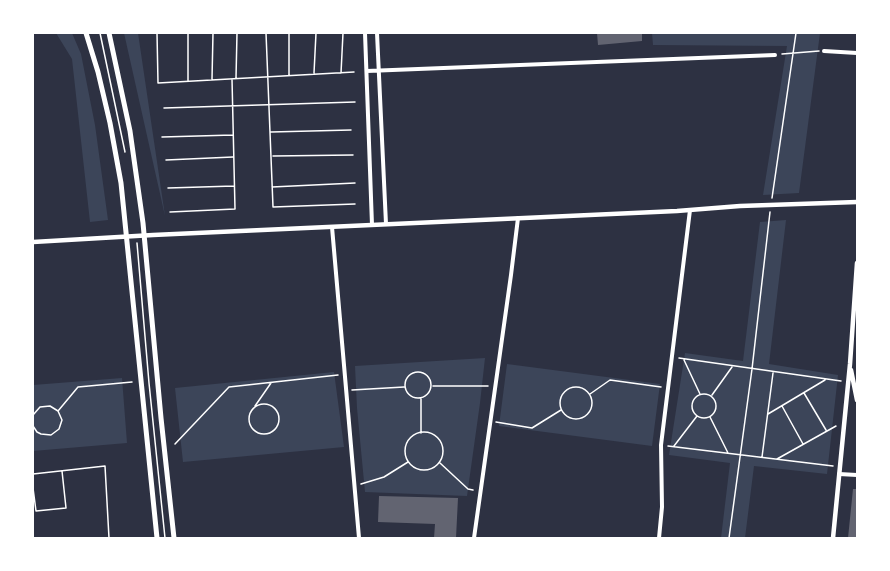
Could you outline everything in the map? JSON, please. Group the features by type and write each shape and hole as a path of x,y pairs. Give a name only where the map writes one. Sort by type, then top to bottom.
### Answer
{"main road":[{"path":"86,33 110,123 121,183 157,538"},
{"path":"109,33 130,130 144,236 174,538"}],"street":[{"path":"365,33 372,225"},
{"path":"377,33 386,224"},
{"path":"824,51 857,53"},
{"path":"367,71 775,55"},
{"path":"33,242 857,202"},
{"path":"658,538 662,507 662,445 690,210"},
{"path":"474,538 518,218"},
{"path":"332,227 359,538"},
{"path":"833,538 857,262"},
{"path":"849,364 857,400"},
{"path":"839,474 857,475"}],"path":[{"path":"100,33 126,157"},
{"path":"157,33 158,82 354,72"},
{"path":"188,33 188,81"},
{"path":"212,80 213,33"},
{"path":"236,78 237,33"},
{"path":"266,33 273,207 355,204"},
{"path":"289,33 289,76"},
{"path":"314,74 316,33"},
{"path":"341,73 344,33"},
{"path":"729,538 771,205 796,33"},
{"path":"775,55 824,51"},
{"path":"170,212 236,209 232,79"},
{"path":"164,108 355,102"},
{"path":"270,132 351,130"},
{"path":"162,137 234,135"},
{"path":"271,156 353,155"},
{"path":"166,160 234,157"},
{"path":"272,187 355,183"},
{"path":"168,188 235,186"},
{"path":"138,248 165,538"},
{"path":"672,357 848,382"},
{"path":"683,359 700,394"},
{"path":"711,396 732,366"},
{"path":"418,372 429,378 431,386 428,394 421,398 409,394 405,387 407,378 418,372"},
{"path":"762,458 773,372"},
{"path":"175,444 229,387 340,375"},
{"path":"768,414 826,379"},
{"path":"589,394 610,380 668,388"},
{"path":"58,411 78,387 132,382"},
{"path":"253,409 261,404 275,408 279,422 274,431 264,434 255,431 249,423 253,409 271,382"},
{"path":"431,386 495,386"},
{"path":"346,390 405,387"},
{"path":"571,388 581,388 589,394 591,410 584,418 568,417 561,409 563,394 571,388"},
{"path":"804,392 826,431"},
{"path":"700,394 711,396 716,403 713,414 698,416 693,410 694,399 700,394"},
{"path":"421,398 421,433"},
{"path":"33,415 36,410 45,405 58,411 62,420 59,429 51,435 46,436 37,432 33,426"},
{"path":"781,405 803,444"},
{"path":"490,421 532,428 561,409"},
{"path":"674,447 698,416"},
{"path":"710,416 729,454"},
{"path":"776,460 836,426"},
{"path":"33,435 37,432"},
{"path":"421,433 428,433 438,439 443,450 440,463 424,470 413,466 406,456 407,444 421,433"},
{"path":"662,445 840,467"},
{"path":"355,484 364,484 384,477 409,462"},
{"path":"440,463 468,489 481,491"},
{"path":"33,474 105,466 109,538"},
{"path":"33,488 36,511 66,508 62,470"}],"shaded area":[{"path":"56,33 72,33 81,54 95,125 108,220 90,222 72,59"},
{"path":"124,33 138,33 165,216"},
{"path":"652,33 820,33 799,193 763,195 787,46 653,45"},
{"path":"786,220 769,364 838,375 827,474 754,466 745,538 721,538 730,463 669,455 685,353 743,361 760,222"},
{"path":"485,358 467,496 365,492 355,366"},
{"path":"507,364 660,384 652,446 499,426"},
{"path":"334,372 344,447 183,462 175,388"},
{"path":"122,378 127,443 33,451 33,385"}],"building":[{"path":"597,33 642,33 642,41 598,45"},
{"path":"853,489 857,489 857,538 848,538"},
{"path":"379,496 458,498 456,538 434,538 435,524 378,522"}]}
